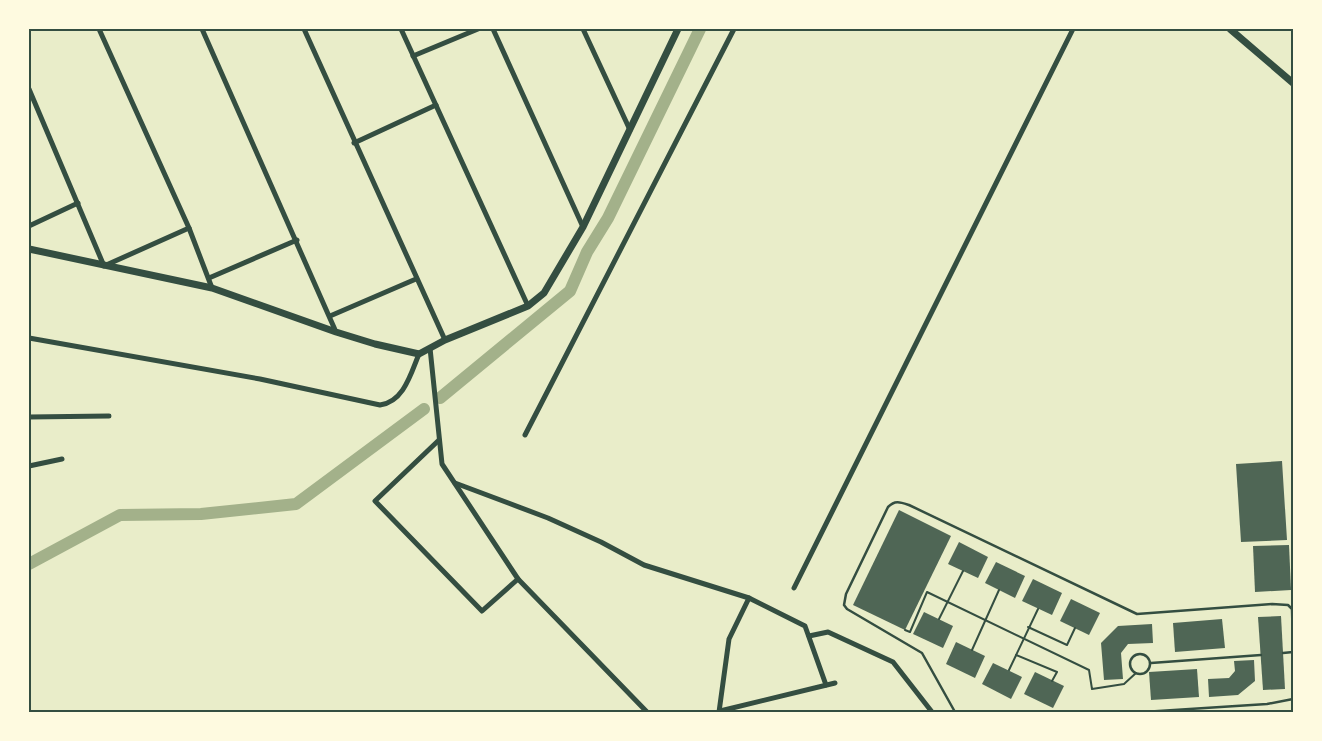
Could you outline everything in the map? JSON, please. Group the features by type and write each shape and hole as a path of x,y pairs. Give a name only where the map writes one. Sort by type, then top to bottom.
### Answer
{"street":[{"path":"99,29 189,228 210,278 212,288"},
{"path":"202,29 297,240 336,332"},
{"path":"304,29 354,143 445,340"},
{"path":"401,29 528,306"},
{"path":"413,56 478,29"},
{"path":"493,29 583,227"},
{"path":"583,29 631,130"},
{"path":"525,435 734,29"},
{"path":"794,588 1074,29"},
{"path":"1230,29 1293,83"},
{"path":"29,338 269,381 380,405 390,403 396,399 406,385 419,354 445,340 528,306 550,286 583,227 631,130 675,30"},
{"path":"29,89 104,266"},
{"path":"354,143 436,105"},
{"path":"29,226 78,203"},
{"path":"104,266 189,228"},
{"path":"210,278 297,240"},
{"path":"29,249 212,288 336,332 375,344 419,354"},
{"path":"330,316 416,279"},
{"path":"430,348 442,464 518,579 647,712"},
{"path":"29,416 109,416"},
{"path":"439,440 375,501 482,611 518,579"},
{"path":"29,466 62,459"},
{"path":"454,483 548,518 601,542 644,565 749,598 805,626 826,685"},
{"path":"749,598 729,639 719,712 835,683"},
{"path":"809,636 828,632 893,662 932,712"}],"lane":[{"path":"955,712 922,653 847,610 844,605 846,594 892,502 898,501 909,505 1137,614 1272,604 1288,605 1292,609 1293,650 1283,653"},
{"path":"1140,654 1146,655 1151,663 1146,672 1136,673 1130,664 1134,656 1140,654"},
{"path":"1151,663 1260,655"},
{"path":"1143,712 1267,704 1293,699"}],"path":[{"path":"939,619 963,571"},
{"path":"972,650 999,590"},
{"path":"905,630 910,632 927,592 1089,670 1092,689 1124,684 1136,673"},
{"path":"1008,670 1038,609"},
{"path":"1028,627 1067,646 1075,628"},
{"path":"1015,655 1057,672 1052,681"}],"building":[{"path":"1282,461 1287,540 1241,542 1236,464"},
{"path":"899,510 951,536 905,630 853,605"},
{"path":"959,542 988,557 978,578 948,564"},
{"path":"1289,545 1291,590 1255,592 1253,546"},
{"path":"996,562 1025,576 1015,598 985,583"},
{"path":"1033,579 1062,593 1052,615 1022,601"},
{"path":"1071,599 1100,613 1089,635 1060,621"},
{"path":"924,612 953,626 943,648 913,634"},
{"path":"1281,616 1285,689 1263,690 1258,617"},
{"path":"1222,619 1225,648 1175,652 1173,623"},
{"path":"1152,624 1153,643 1128,644 1121,653 1123,679 1104,680 1101,643 1118,626"},
{"path":"956,642 985,656 975,678 946,664"},
{"path":"1254,660 1255,681 1238,695 1209,697 1208,679 1229,678 1235,671 1234,661"},
{"path":"993,663 1022,677 1011,699 982,684"},
{"path":"1197,669 1199,697 1151,700 1149,672"},
{"path":"1035,672 1064,686 1053,708 1024,694"}],"waterway":[{"path":"440,398 570,291 587,252 608,218 700,29"},
{"path":"29,564 120,515 201,514 296,504 424,409"}]}
